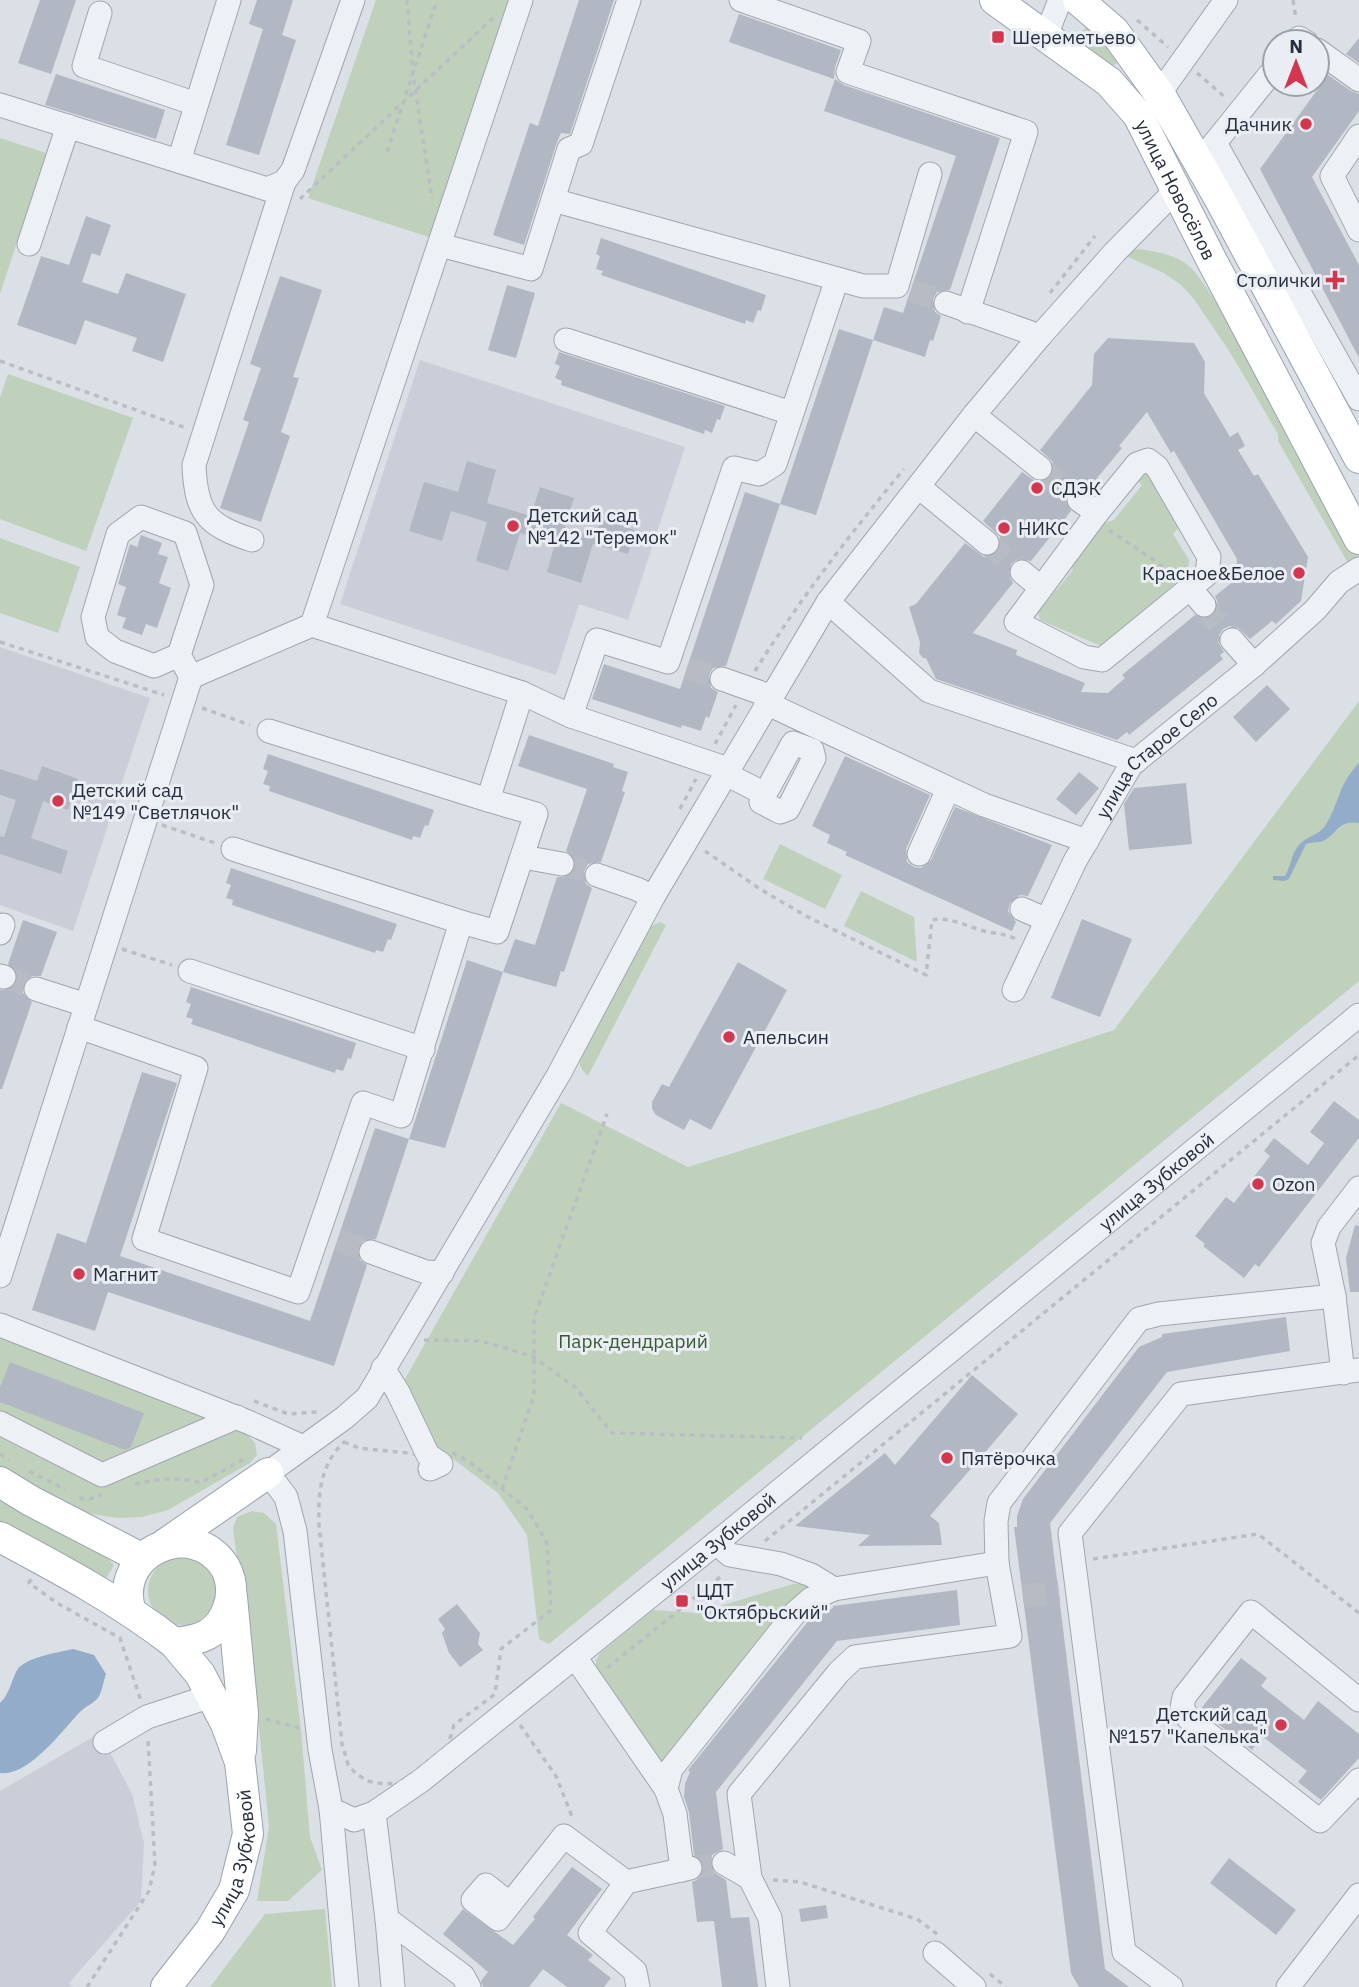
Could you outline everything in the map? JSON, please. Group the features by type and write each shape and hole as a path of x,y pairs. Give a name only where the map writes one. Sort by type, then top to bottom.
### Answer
{"main road":[{"name":"улица Новосёлов","path":"995,0 1109,82 1138,115 1359,539"},
{"name":"улица Новосёлов","path":"1078,0 1114,31 1159,94 1207,153 1359,458"},
{"path":"131,1612 126,1598 127,1582 153,1551 268,1473"},
{"path":"0,1482 31,1501 153,1551 192,1543 208,1548 217,1555 231,1586 224,1618 206,1637 174,1643"},
{"path":"220,1505 243,1713 240,1762"},
{"name":"улица Зубковой","path":"0,1537 94,1588 174,1643 200,1674 226,1724 240,1762 248,1834 234,1890 210,1931 166,1987"}],"street":[{"path":"179,161 229,0"},
{"path":"252,540 211,522 200,505 194,466 203,434 292,191 293,170 353,0"},
{"path":"312,625 521,0"},
{"path":"440,245 531,269 569,149 581,144 628,0"},
{"path":"1045,38 1060,0"},
{"path":"1159,94 1226,0"},
{"path":"750,2 859,41 848,72 1026,132 968,312"},
{"path":"100,13 84,66 196,104"},
{"path":"1331,61 1359,80"},
{"path":"1261,86 1207,153 1359,399"},
{"path":"0,105 267,189 292,191"},
{"path":"29,244 68,126"},
{"path":"1359,136 1332,176 1359,230"},
{"path":"553,200 863,286 904,288 930,174"},
{"path":"347,1987 331,1809 318,1733 295,1531 286,1497 268,1473 367,1398 559,1074 653,897 828,602 974,415 1040,336 1115,252 1176,190"},
{"path":"571,716 597,640 677,665 734,468 759,474 775,464 837,279"},
{"path":"946,303 1040,336"},
{"path":"566,340 791,414"},
{"path":"974,415 1040,468"},
{"path":"1148,460 1157,467 1209,557 1207,574 1197,596 1102,660 1084,657 1016,622 1031,580 1088,506 1138,464 1148,460"},
{"path":"919,487 987,543"},
{"path":"178,655 153,666 115,651 97,637 93,617 118,534 141,517 185,533 202,584 178,655 191,677"},
{"name":"улица Старое Село","path":"1014,990 1087,841 1131,765 1254,665 1315,610 1339,582 1359,569"},
{"path":"828,602 929,691 1136,761"},
{"path":"0,1276 191,677 312,625 522,693 571,716 727,771 765,794"},
{"path":"1233,640 1254,665"},
{"path":"722,679 984,806 1087,841"},
{"path":"488,800 522,693"},
{"path":"233,849 498,932 523,857 536,814 269,731"},
{"path":"919,854 948,789"},
{"path":"523,857 562,864"},
{"path":"597,875 653,897"},
{"path":"1022,909 1047,920"},
{"path":"36,989 83,1016 196,1068 144,1239 298,1292 329,1237 363,1103 401,1116 461,922"},
{"path":"190,971 423,1049"},
{"name":"улица Зубковой","path":"374,1813 422,1780 502,1702 575,1657 1359,1015"},
{"path":"1171,1987 1124,1952 1068,1592 1073,1561 1070,1533 1181,1394 1351,1371 1324,1243 1329,1227 1359,1188"},
{"path":"371,1252 426,1272 442,1273"},
{"path":"778,1987 770,1918 750,1878 738,1794 839,1672 855,1657 1010,1636 1013,1598 997,1563 996,1521 999,1503 1139,1319 1159,1314 1334,1296"},
{"path":"0,1325 237,1417 303,1447"},
{"path":"383,1368 398,1392 429,1462"},
{"path":"0,1423 102,1475 237,1417"},
{"path":"716,1543 730,1555 781,1564 811,1575 834,1588"},
{"path":"666,1789 671,1769 795,1613 811,1599 834,1588 997,1563"},
{"path":"1359,1700 1251,1612 1184,1696 1182,1709 1189,1719 1320,1821 1359,1780"},
{"path":"575,1657 666,1789 686,1869 626,1882 590,1933 635,1971 638,1987"},
{"path":"104,1742 147,1717 211,1696"},
{"path":"331,1809 354,1820 374,1813 393,1987"},
{"path":"509,1903 486,1885 473,1900 498,1919 564,1836 626,1882"},
{"path":"724,1863 750,1878"},
{"path":"1292,1985 1359,1895"},
{"path":"387,1919 463,1976 469,1987"},
{"path":"937,1944 978,1977"}],"path":[{"path":"407,0 413,74 433,206"},
{"path":"387,152 437,0"},
{"path":"292,191 403,103 493,18"},
{"path":"0,361 203,434"},
{"path":"1088,506 1105,527 1181,579 1197,596"},
{"path":"0,642 269,731"},
{"path":"146,820 233,849"},
{"path":"705,851 760,889 806,916 926,975 930,924 936,919 1005,934 1035,947"},
{"path":"106,943 190,971"},
{"path":"591,1680 1359,1055"},
{"path":"502,1489 534,1395 534,1318 607,1114"},
{"path":"401,1340 482,1341 534,1357 576,1388 612,1433 802,1438"},
{"path":"502,1702 454,1725 448,1745 408,1778 390,1783 368,1781 356,1774 348,1764 342,1744 318,1499 322,1477 330,1460 344,1442 359,1448 429,1462 453,1453 471,1463 528,1510 547,1543 551,1609 500,1649 502,1702 556,1776 583,1843 581,1849"},
{"path":"1073,1561 1258,1534 1359,1613"},
{"path":"29,1583 57,1603 120,1638 147,1717 155,1866 149,1891 87,1987"},
{"path":"243,1713 318,1733"},
{"path":"750,1878 800,1882 917,1919 937,1944"},
{"path":"978,1977 1006,1987"}],"shaded area":[{"name":"Детский сад №142 \"Теремок\"","path":"420,360 685,447 628,620 579,604 556,675 340,604"},
{"name":"Детский сад №149 \"Светлячок\"","path":"0,647 150,698 73,931 0,905"},
{"path":"100,1733 132,1794 144,1843 141,1901 69,1983 73,1987 0,1987 0,1791"}],"green space":[{"path":"376,0 514,0 438,240 308,198"},
{"path":"1087,26 1115,48 1119,61 1111,68 1072,43"},
{"path":"0,138 46,153 0,294"},
{"path":"1138,249 1178,259 1187,264 1201,280 1359,553 1358,561 1349,565 1278,441 1278,434 1231,354 1194,299 1164,273 1119,253"},
{"path":"8,374 133,418 86,551 0,519 0,398"},
{"path":"1148,473 1180,526 1173,534 1189,560 1188,573 1101,646 1040,620 1038,612 1073,570 1071,563 1104,523 1114,520 1142,485 1134,478"},
{"path":"0,538 80,567 58,633 0,613"},
{"name":"Парк-дендрарий","path":"1359,701 1359,981 549,1644 539,1639 527,1535 498,1493 435,1445 405,1379 561,1103 688,1167 882,1107 1114,1030"},
{"path":"780,844 842,875 825,909 763,879"},
{"path":"861,891 914,917 917,962 844,926"},
{"path":"660,922 666,925 588,1076 580,1066 581,1054 649,927"},
{"path":"0,1338 246,1433 255,1443 257,1455 250,1463 168,1510 142,1517 118,1518 66,1510 0,1470"},
{"path":"0,1494 107,1558 114,1565 104,1582 0,1531"},
{"path":"252,1511 264,1513 276,1524 301,1730 310,1837 322,1870 288,1901 257,1901 269,1827 233,1528 237,1517"},
{"path":"189,1557 210,1572 216,1584 214,1604 206,1615 189,1625 175,1625 158,1615 150,1604 148,1584 158,1567 169,1559"},
{"path":"793,1584 812,1584 660,1766 596,1669 596,1660 600,1653 653,1610 697,1613"},
{"path":"325,1909 332,1987 210,1987 265,1914"}],"water":[{"path":"1359,763 1359,823 1346,824 1323,841 1306,844 1289,879 1273,880 1273,876 1285,876 1298,846 1325,826 1347,779"},
{"path":"73,1649 94,1655 106,1674 99,1697 81,1711 33,1761 11,1772 0,1773 0,1703 16,1672 33,1659"}],"building":[{"path":"40,0 76,0 51,74 18,63"},
{"path":"257,0 293,0 282,35 296,40 259,155 226,145 263,29 249,24"},
{"path":"579,0 614,0 570,134 561,133 556,145 524,245 493,235 530,123 538,126"},
{"path":"739,14 841,50 834,79 729,42"},
{"path":"1359,38 1359,63 1346,54"},
{"path":"56,74 165,110 156,139 45,105"},
{"path":"1331,77 1359,94 1359,111 1312,177 1359,265 1359,358 1260,169 1311,98 1331,98"},
{"path":"835,79 844,85 1000,138 950,290 937,292 933,299 935,312 941,316 925,357 873,340 884,307 903,313 956,156 824,111"},
{"path":"86,216 111,225 100,256 92,253 82,282 118,294 126,273 186,294 163,362 132,351 137,338 85,320 76,345 17,325 41,256 69,265"},
{"path":"601,238 766,295 761,311 758,310 753,323 746,320 745,324 601,275 603,271 596,269 600,256 596,254"},
{"path":"280,276 322,290 293,377 299,378 281,432 290,436 261,522 220,508 249,422 243,420 261,368 250,364"},
{"path":"507,285 535,293 516,358 488,350"},
{"path":"839,329 873,340 816,515 780,504"},
{"path":"1108,338 1194,343 1205,362 1204,393 1230,437 1238,432 1245,446 1238,450 1254,476 1258,474 1308,557 1301,601 1276,624 1272,621 1250,639 1237,627 1223,629 1218,642 1224,652 1220,655 1223,659 1129,735 1127,732 1117,740 936,679 926,658 919,653 920,642 909,607 916,604 965,543 984,557 998,551 1001,545 1000,537 983,521 1022,472 1037,482 1046,481 1051,476 1053,462 1040,450 1092,385 1094,354","holes":["1147,412 1171,453 1174,451 1237,559 1235,580 1215,596 1218,603 1213,615 1206,619 1195,615 1122,675 1125,678 1108,693 1081,692 1085,683 1016,655 1017,650 973,633 1013,583 1009,576 1011,564 1018,559 1031,561 1071,511 1065,499 1068,491 1080,486 1088,489"]},
{"path":"559,352 725,406 720,420 717,419 712,433 705,430 704,434 561,385 562,381 555,378 560,366 555,364"},
{"path":"467,461 496,470 487,503 531,516 540,487 574,498 565,528 595,537 581,583 547,572 555,543 520,533 508,571 476,561 487,522 451,511 442,541 409,531 424,482 458,492"},
{"path":"745,492 780,504 726,666 713,668 709,675 711,688 718,692 709,718 706,716 701,731 682,725 681,728 592,699 604,664 680,689"},
{"path":"601,519 635,530 628,554 593,544"},
{"path":"141,535 162,543 158,554 168,557 159,583 171,588 157,628 146,624 142,635 122,628 126,618 117,615 126,587 118,584 130,544 137,547"},
{"path":"1267,685 1290,709 1256,742 1233,717"},
{"path":"529,735 614,764 613,767 628,772 622,791 625,792 601,862 588,864 584,871 586,884 592,888 564,972 561,971 556,987 503,972 515,939 535,945 557,877 567,877 576,867 575,859 566,851 587,789 518,766"},
{"path":"268,754 434,810 428,826 425,825 420,838 413,836 412,840 269,791 270,786 263,784 268,771 263,769"},
{"path":"845,756 930,795 906,849 907,862 914,867 921,868 931,860 955,807 1052,845 1028,896 1020,895 1010,903 1008,911 1016,922 1012,931 845,855 847,852 827,843 830,835 812,826"},
{"name":"Детский сад №149 \"Светлячок\"","path":"42,766 78,779 68,810 43,801 31,838 68,851 61,874 0,854 0,836 4,837 16,800 0,795 0,769 37,781"},
{"path":"1079,772 1099,788 1076,815 1056,799"},
{"path":"1186,783 1192,844 1129,850 1124,804 1134,788"},
{"path":"231,868 397,924 391,940 388,939 383,952 376,950 375,953 232,905 233,900 226,898 231,885 226,883"},
{"path":"1082,919 1132,939 1100,1017 1051,998"},
{"path":"23,920 57,932 41,976 32,976 23,984 23,993 32,1002 0,1089 0,990 8,990 17,981 17,973 8,964"},
{"path":"467,960 503,972 445,1148 409,1139"},
{"name":"Апельсин","path":"738,962 787,990 711,1130 690,1119 684,1130 656,1115 652,1102 662,1084 669,1087"},
{"path":"191,987 356,1043 351,1059 348,1058 343,1071 336,1069 335,1073 191,1024 193,1019 186,1017 191,1004 186,1002"},
{"path":"142,1072 177,1083 120,1256 310,1321 375,1128 409,1139 376,1239 363,1241 358,1248 360,1260 367,1265 334,1366 108,1292 95,1331 32,1310 57,1233 86,1243"},
{"path":"1334,1101 1359,1120 1359,1138 1259,1267 1255,1264 1244,1278 1203,1246 1205,1244 1195,1236 1226,1197 1234,1203 1270,1156 1264,1151 1274,1138 1308,1165 1324,1143 1310,1132"},
{"path":"1355,1225 1359,1226 1359,1292 1350,1292 1346,1258"},
{"path":"1286,1317 1290,1351 1167,1372 1050,1523 1105,1969 1129,1987 1079,1987 1071,1973 1014,1527 1017,1527 1017,1516 1023,1499 1139,1347 1162,1337 1162,1334"},
{"path":"10,1362 144,1413 131,1447 125,1450 0,1402 0,1387"},
{"path":"972,1375 1018,1414 930,1516 939,1523 942,1545 858,1546 870,1535 795,1526 885,1453 895,1465"},
{"path":"957,1590 960,1625 837,1641 716,1792 723,1849 712,1855 710,1864 712,1871 726,1880 731,1918 749,1917 758,1987 722,1987 714,1921 697,1922 692,1882 700,1878 704,1866 701,1859 694,1855 689,1812 684,1797 690,1772 688,1770 810,1619 833,1606"},
{"path":"457,1604 480,1633 478,1644 483,1650 460,1667 449,1653 442,1633 445,1629 438,1619"},
{"name":"Детский сад №157 \"Капелька\"","path":"1241,1658 1267,1678 1261,1686 1304,1720 1318,1701 1359,1734 1359,1758 1321,1800 1298,1782 1307,1771 1262,1736 1252,1750 1200,1710"},
{"path":"1229,1858 1296,1910 1276,1935 1210,1883"},
{"path":"572,1867 602,1889 567,1935 593,1955 588,1960 611,1978 604,1987 567,1987 543,1969 529,1987 483,1987 481,1981 488,1972 443,1934 463,1909 513,1945"},
{"path":"826,1905 828,1918 801,1922 799,1909"}],"tunnel":[{"path":"911,290 946,303"},
{"path":"1040,468 1079,500"},
{"path":"987,543 1022,572"},
{"path":"1204,605 1232,640"},
{"path":"687,668 722,679"},
{"path":"562,864 597,875"},
{"path":"4,977 36,989"},
{"path":"338,1240 371,1252"},
{"path":"1023,1596 1059,1592"},
{"path":"690,1868 724,1863"}],"place":[{"name":"Шереметьево","path":"998,37"},
{"name":"Дачник","path":"1306,124"},
{"name":"Столички","path":"1335,280"},
{"name":"СДЭК","path":"1037,488"},
{"name":"Детский сад №142 \"Теремок\"","path":"513,526"},
{"name":"НИКС","path":"1004,528"},
{"name":"Красное&Белое","path":"1299,573"},
{"name":"Детский сад №149 \"Светлячок\"","path":"58,801"},
{"name":"Апельсин","path":"729,1037"},
{"name":"Ozon","path":"1258,1184"},
{"name":"Магнит","path":"79,1274"},
{"name":"Пятёрочка","path":"947,1458"},
{"name":"ЦДТ \"Октябрьский\"","path":"682,1601"},
{"name":"Детский сад №157 \"Капелька\"","path":"1281,1725"}]}
